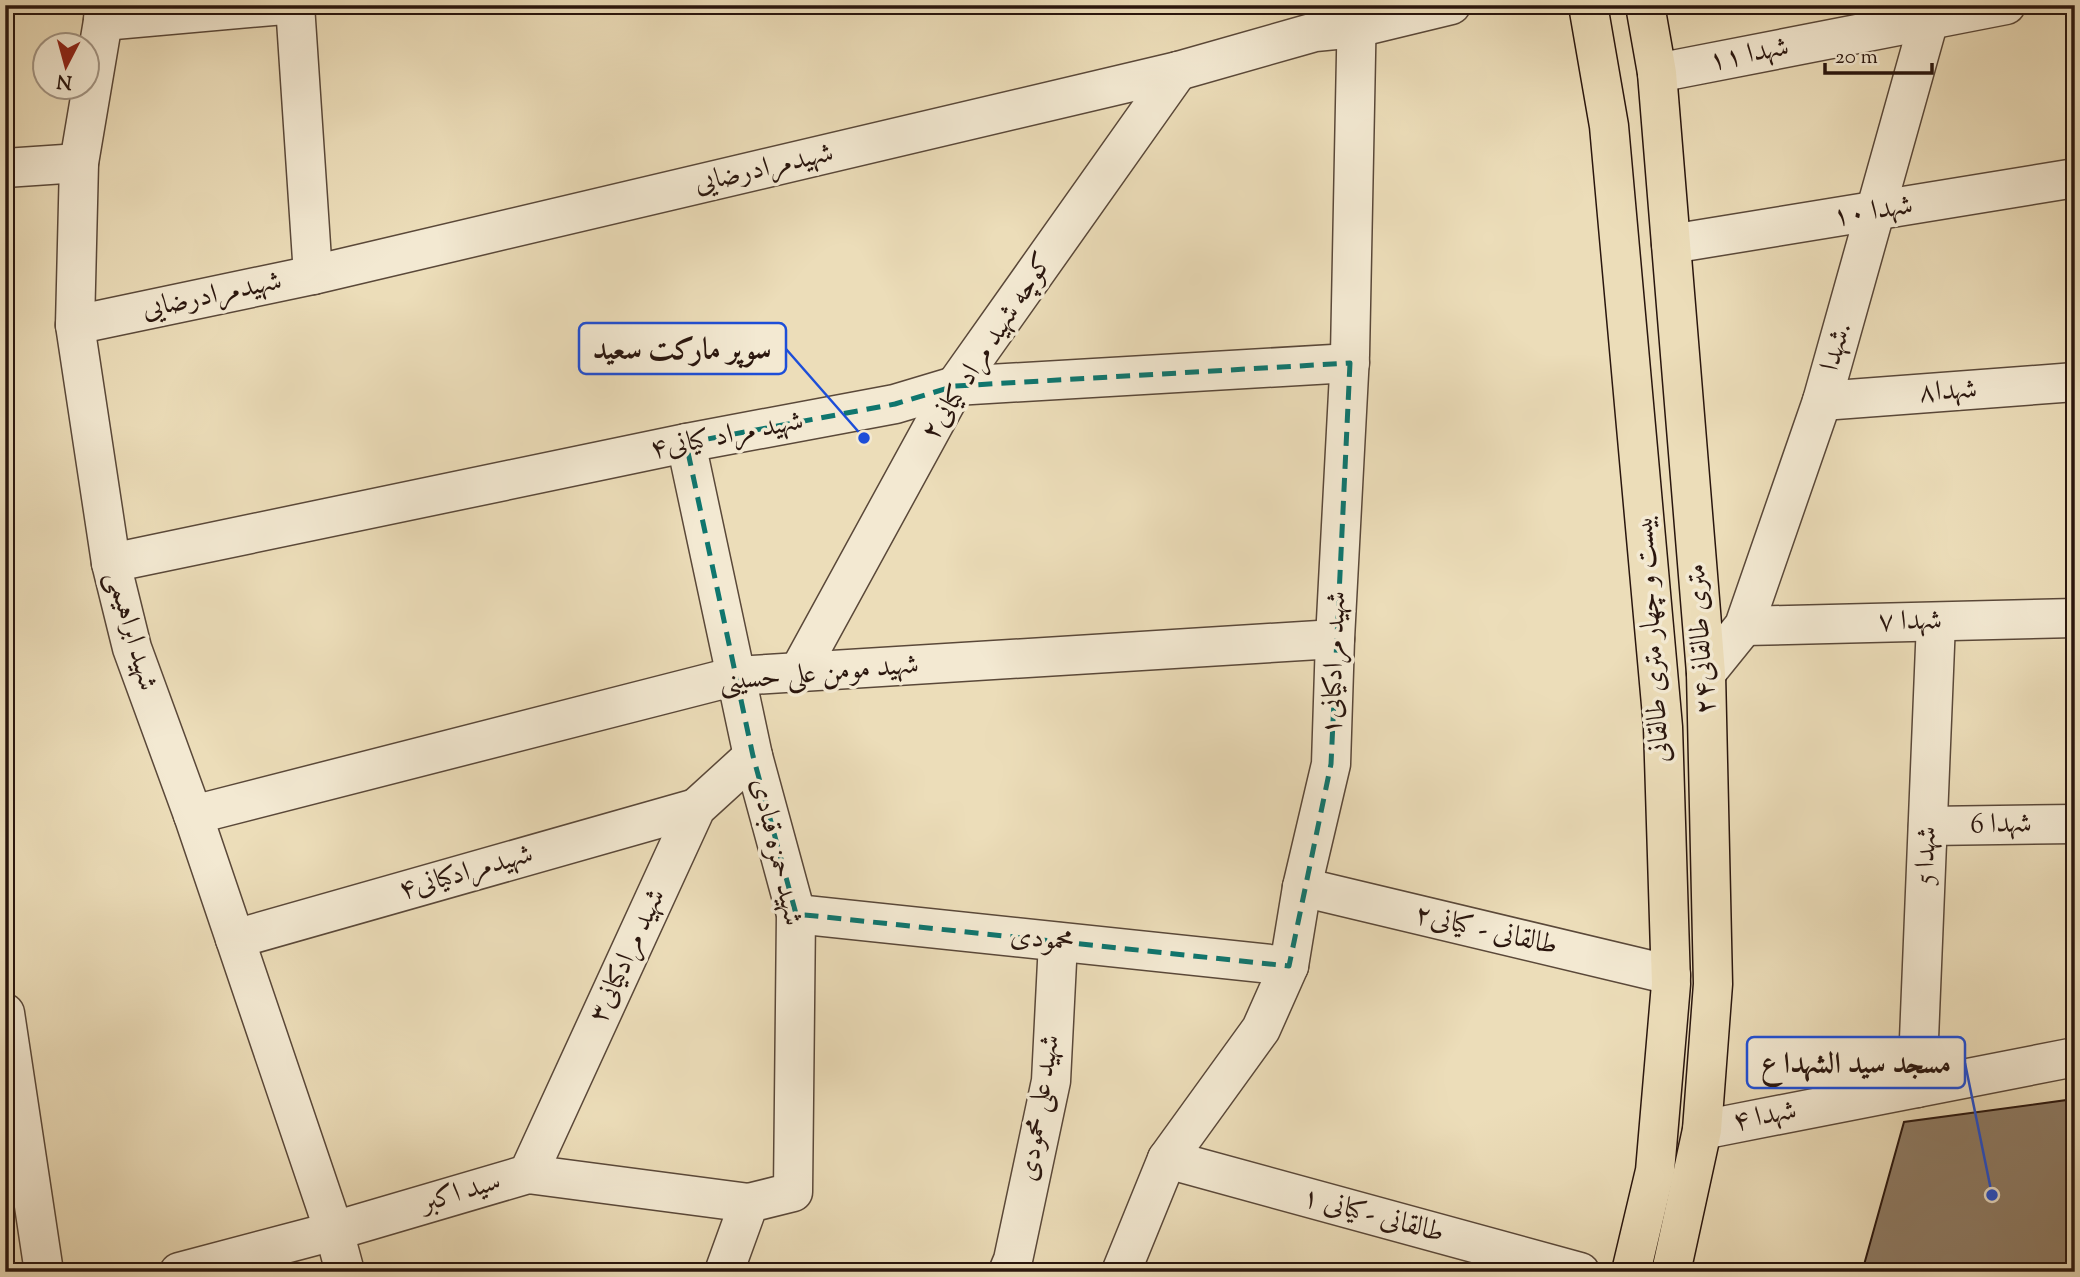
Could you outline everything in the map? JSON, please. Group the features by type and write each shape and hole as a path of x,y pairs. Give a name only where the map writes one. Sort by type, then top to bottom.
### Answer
{"main road":[{"name":"بیست و چهار متری طالقانی","path":"1588,5 1609,126 1663,727 1671,975 1655,1171 1631,1272"},
{"name":"۲۴متری طالقانی","path":"1645,5 1657,73 1706,673 1713,984 1702,1130 1671,1272"}],"street":[{"path":"104,13 284,5"},
{"path":"295,5 313,275"},
{"name":"شهیدمرادرضایی","path":"75,325 313,275 1178,71 1315,33 1356,17 1451,5"},
{"name":"شهدا ۱۱","path":"1657,73 1928,13 2006,5"},
{"name":"شهید ابراهیمی","path":"104,13 79,163 75,325 111,563 132,648 235,939 334,1231 345,1272"},
{"name":"شهدا.","path":"1706,673 1744,626 1822,401 1928,13"},
{"name":"شهید مرادکیانی۱","path":"1121,1272 1167,1159 1261,1029 1289,966 1301,887 1331,764 1350,363 1356,17"},
{"name":"کوچه شهید مراد کیانی۲","path":"798,673 955,386 1178,71"},
{"path":"5,168 79,163"},
{"name":"شهدا ۱۰","path":"1671,244 2075,178"},
{"name":"شهید مراد کیانی۴","path":"111,563 686,443 895,404 955,386 1350,363"},
{"name":"شهدا۸","path":"1822,401 2075,382"},
{"name":"شهید حمزه قبادی","path":"686,443 753,756 796,914 793,1192 749,1203"},
{"name":"شهدا ۷","path":"1744,626 2075,618"},
{"name":"شهدا 5","path":"1917,1088 1936,622"},
{"name":"شهید مومن علی حسینی","path":"193,816 736,676 1335,639"},
{"name":"شهید مرادکیانی۳","path":"528,1174 696,808 753,756"},
{"name":"شهیدمرادکیانی۴","path":"235,939 696,808"},
{"name":"شهدا 6","path":"1928,826 2075,824"},
{"name":"طالقانی - کیانی۲","path":"1301,887 1671,975"},
{"name":"محمودی","path":"796,914 1289,966"},
{"name":"شهید علی محمودی","path":"1008,1272 1013,1260 1051,1081 1058,942"},
{"path":"5,1013 44,1272"},
{"name":"شهدا ۴","path":"1702,1130 2075,1057"},
{"name":"طالقانی -کیانی ۱","path":"1167,1159 1580,1272"},
{"name":"سید اکبر","path":"178,1272 334,1231 528,1174 749,1203"},
{"path":"724,1272 749,1203"}],"highlighted area":[{"path":"1350,363 1331,764 1289,966 796,914 753,756 686,443 895,404 955,386"}],"building":[{"path":"2067,1100 2066,1272 1862,1272 1904,1122"}],"place":[{"name":"سوپر مارکت سعید","path":"864,438"},
{"name":"مسجد سید الشهدا ع","path":"1992,1195"}]}
